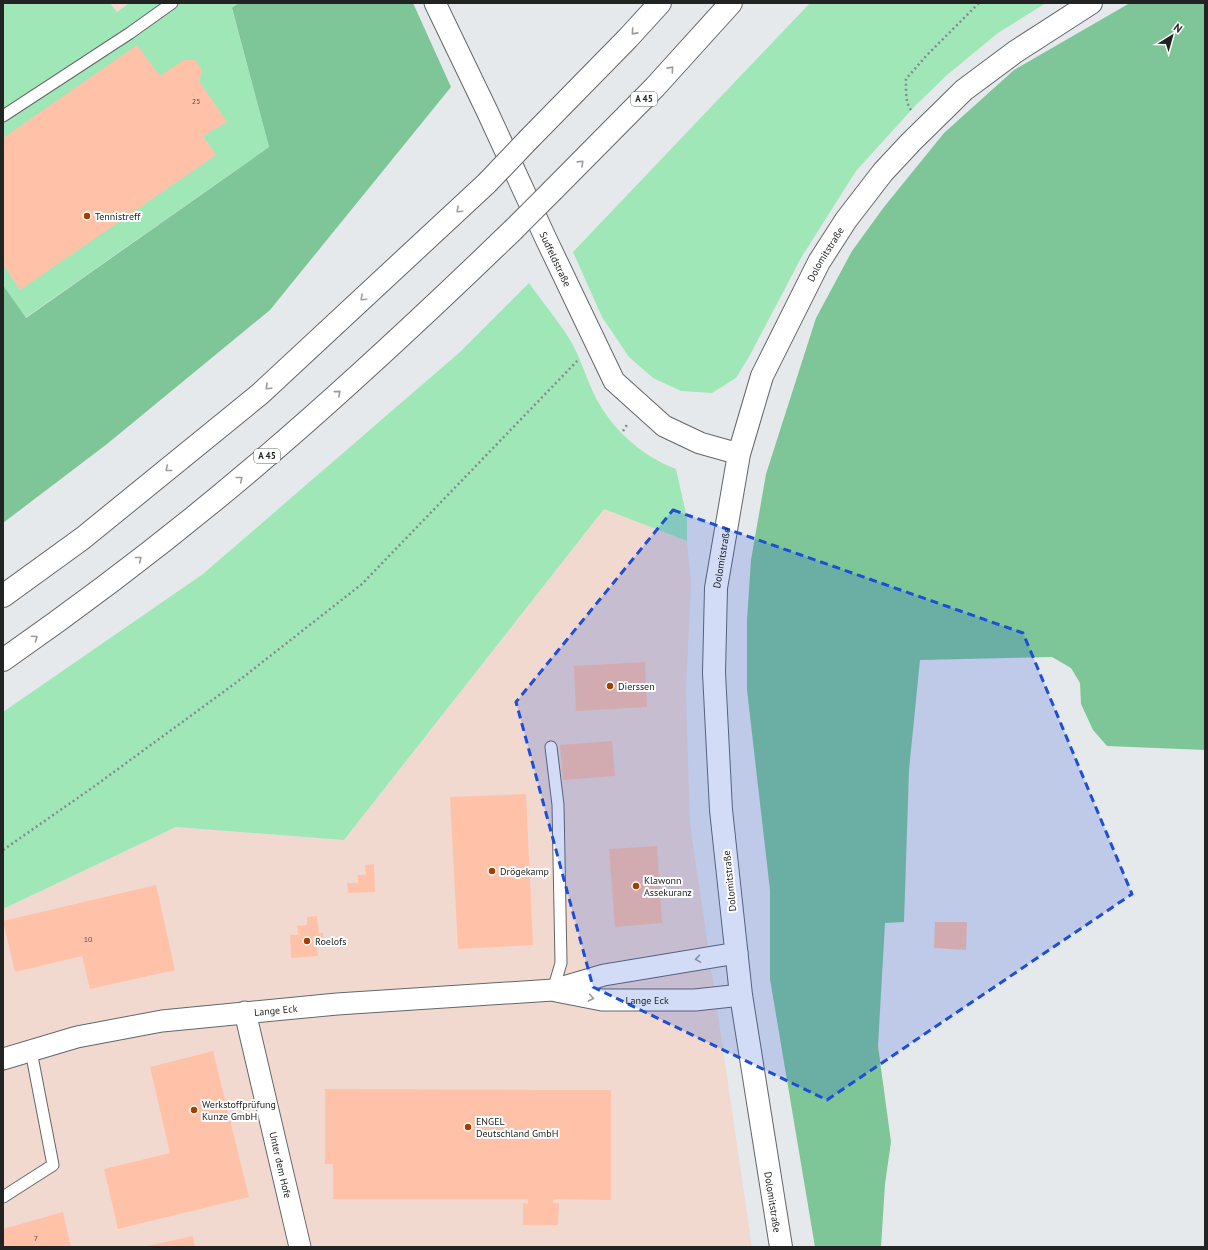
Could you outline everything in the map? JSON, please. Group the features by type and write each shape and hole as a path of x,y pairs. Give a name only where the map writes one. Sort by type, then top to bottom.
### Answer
{"main road":[{"path":"3,596 82,538 260,394 487,183 660,3"},
{"name":"A 45","path":"3,660 58,622 188,521 253,468 380,356 553,190 655,87 731,3"},
{"name":"Dolomitstraße","path":"781,1247 742,995 721,810 714,673 716,588 739,454 762,376 819,262 846,220 883,172 924,128 964,90 1015,52 1091,3"}],"street":[{"name":"Sudfeldstraße","path":"436,3 614,381 664,426 700,443 739,454"},
{"name":"Lange Eck","path":"3,1059 77,1037 162,1021 337,1004 553,990 604,975 737,953"},
{"name":"Lange Eck","path":"553,990 602,1000 695,1000 742,995"},
{"name":"Unter dem Hofe","path":"245,1012 300,1247"}],"lane":[{"path":"3,116 130,33 172,3"},
{"path":"551,747 558,805 561,963 553,990"},
{"path":"3,1197 53,1165 31,1051"}],"path":[{"path":"924,128 908,107 906,96 906,79 927,55 979,3"},
{"path":"3,850 92,788 237,682 362,584 595,343"}],"highlighted area":[{"path":"673,510 1023,633 1132,894 827,1100 593,987 516,702"}],"shaded area":[{"path":"110,3 129,3 117,12"},
{"path":"604,509 687,541 691,584 686,691 690,824 752,1247 3,1247 3,909 176,827 344,840"}],"green space":[{"name":"Tennistreff","path":"3,3 110,3 117,12 129,3 239,3 232,9 269,147 25,318 3,285"},
{"path":"239,3 413,3 451,87 270,310 107,444 3,523 3,285 26,318 269,147 232,8"},
{"path":"810,3 1046,3 998,33 947,75 915,106 856,171 801,258 750,355 736,378 712,393 681,391 653,378 629,357 602,317 573,252"},
{"path":"1130,3 1205,3 1205,750 1107,746 1093,730 1081,704 1080,683 1071,668 1052,657 920,660 909,770 904,922 885,923 878,1046 891,1142 885,1184 881,1247 815,1247 770,979 770,890 747,690 747,620 751,560 766,474 816,318 852,251 884,207 944,133 1014,70"},
{"path":"529,283 570,340 577,352 593,392 608,417 627,439 638,448 676,469 687,518 687,541 604,509 344,840 176,827 3,909 3,712 203,574 460,352"}],"building":[{"path":"137,45 160,76 184,60 195,60 202,70 199,81 227,122 203,136 216,155 20,290 3,264 3,138"},
{"name":"Dierssen","path":"645,662 647,707 576,711 574,666"},
{"path":"612,741 615,776 563,780 560,745"},
{"name":"Drögekamp","path":"526,794 533,945 458,949 450,797"},
{"name":"Klawonn Assekuranz","path":"657,846 662,923 615,927 609,849"},
{"path":"374,864 375,892 348,893 347,883 358,883 358,875 366,875 365,865"},
{"path":"156,885 175,970 90,989 82,956 15,972 3,921"},
{"name":"Roelofs","path":"317,916 319,933 323,933 324,946 317,947 318,956 291,958 290,935 298,935 297,926 307,925 307,917"},
{"path":"935,922 967,922 966,950 934,948"},
{"name":"Werkstoffprüfung Kunze GmbH","path":"213,1051 249,1197 118,1229 104,1169 170,1153 150,1067"},
{"name":"ENGEL Deutschland GmbH","path":"325,1089 611,1090 611,1200 554,1199 553,1203 559,1203 558,1225 523,1225 523,1203 528,1204 528,1199 333,1199 333,1164 325,1164"},
{"path":"63,1212 71,1247 3,1247 3,1229"},
{"path":"193,1236 195,1247 147,1246"}],"place":[{"name":"Tennistreff","path":"87,216"},
{"name":"Dierssen","path":"610,686"},
{"name":"Drögekamp","path":"492,871"},
{"name":"Klawonn Assekuranz","path":"636,886"},
{"name":"Roelofs","path":"307,941"},
{"name":"Werkstoffprüfung Kunze GmbH","path":"194,1110"},
{"name":"ENGEL Deutschland GmbH","path":"468,1127"}]}
